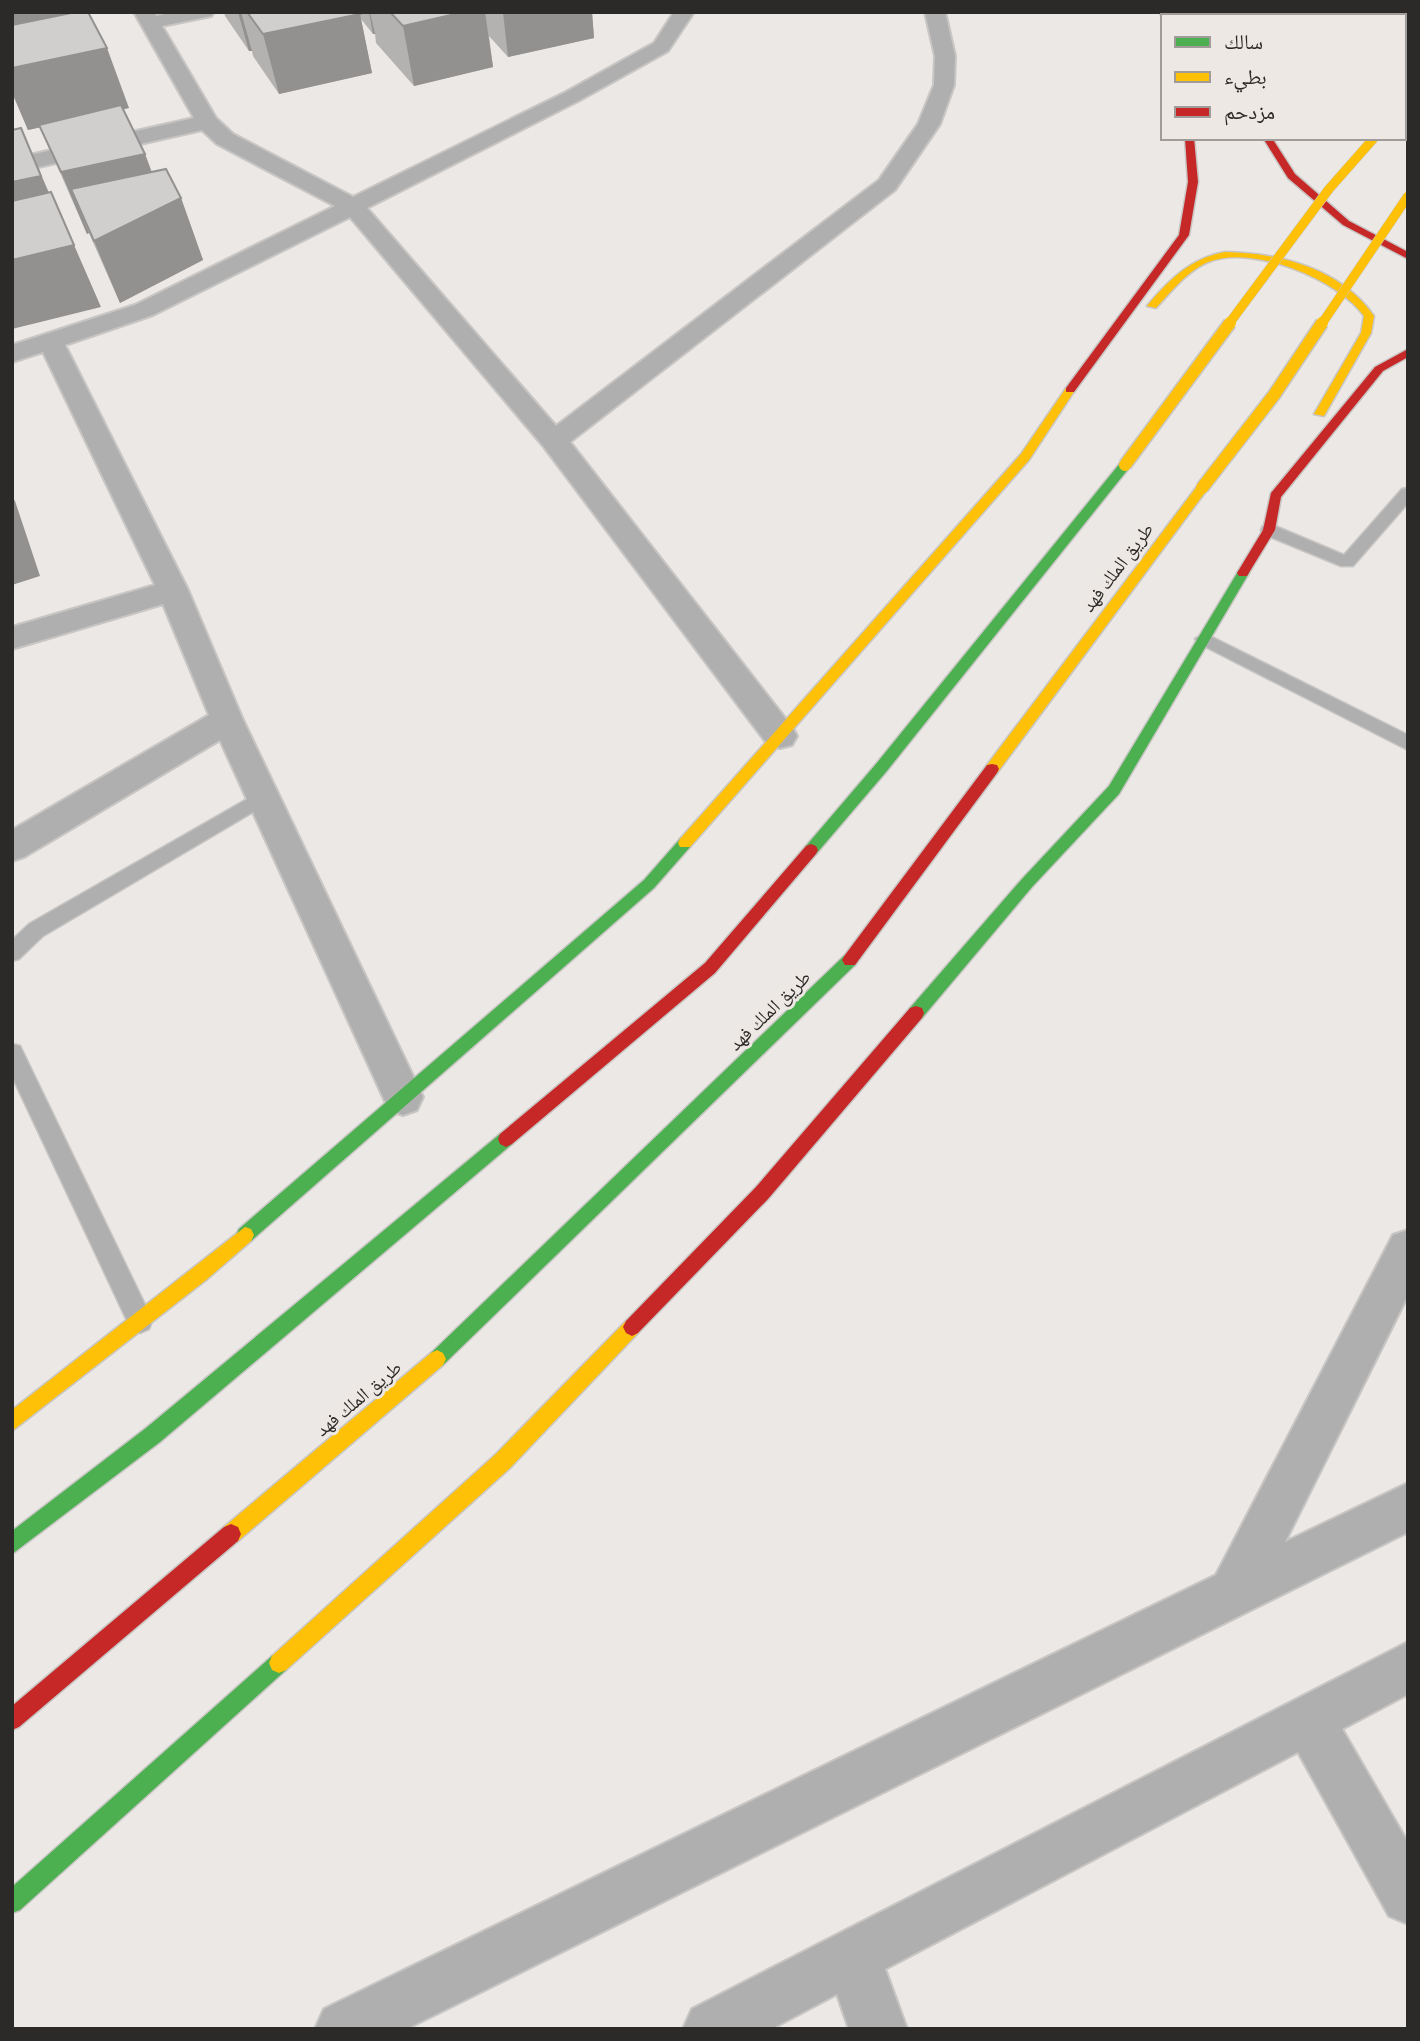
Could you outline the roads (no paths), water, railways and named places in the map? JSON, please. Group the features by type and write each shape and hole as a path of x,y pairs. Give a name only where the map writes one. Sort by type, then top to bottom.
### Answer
{"main road":[{"path":"12,1422 200,1274 649,884 1025,457 1075,382 1184,235 1193,182 1189,140"},
{"path":"1268,140 1291,176 1346,223 1408,256"},
{"path":"12,1544 153,1435 710,968 881,768 1125,465 1329,189 1372,140"},
{"name":"طريق الملك فهد","path":"12,1720 438,1357 848,963 1274,395 1408,196"},
{"path":"12,1902 503,1461 762,1193 1027,883 1114,790 1269,530 1275,496 1366,333 1369,316 1352,295 1326,278 1240,254 1210,258 1183,276 1075,382"},
{"path":"1275,496 1379,369 1408,352"}],"street":[{"path":"204,12 147,18 207,122 225,139 353,206 554,441 780,736"},
{"path":"12,354 144,310 573,96 662,47 684,12"},
{"path":"554,441 887,185 929,124 944,85 945,56 935,12"},
{"path":"12,166 207,122"},
{"path":"51,343 173,590 227,720 404,1097"},
{"path":"12,638 173,590"},
{"path":"12,847 227,720"},
{"path":"1233,1593 1408,1250"},
{"path":"344,2029 1408,1507"},
{"path":"712,2029 1408,1667"},
{"path":"1308,1718 1408,1897"},
{"path":"852,1956 878,2029"}],"lane":[{"path":"1269,530 1348,562 1408,493"},
{"path":"1204,639 1408,743"},
{"path":"12,953 36,930 263,797"},
{"path":"12,1053 18,1081 140,1321"}]}
